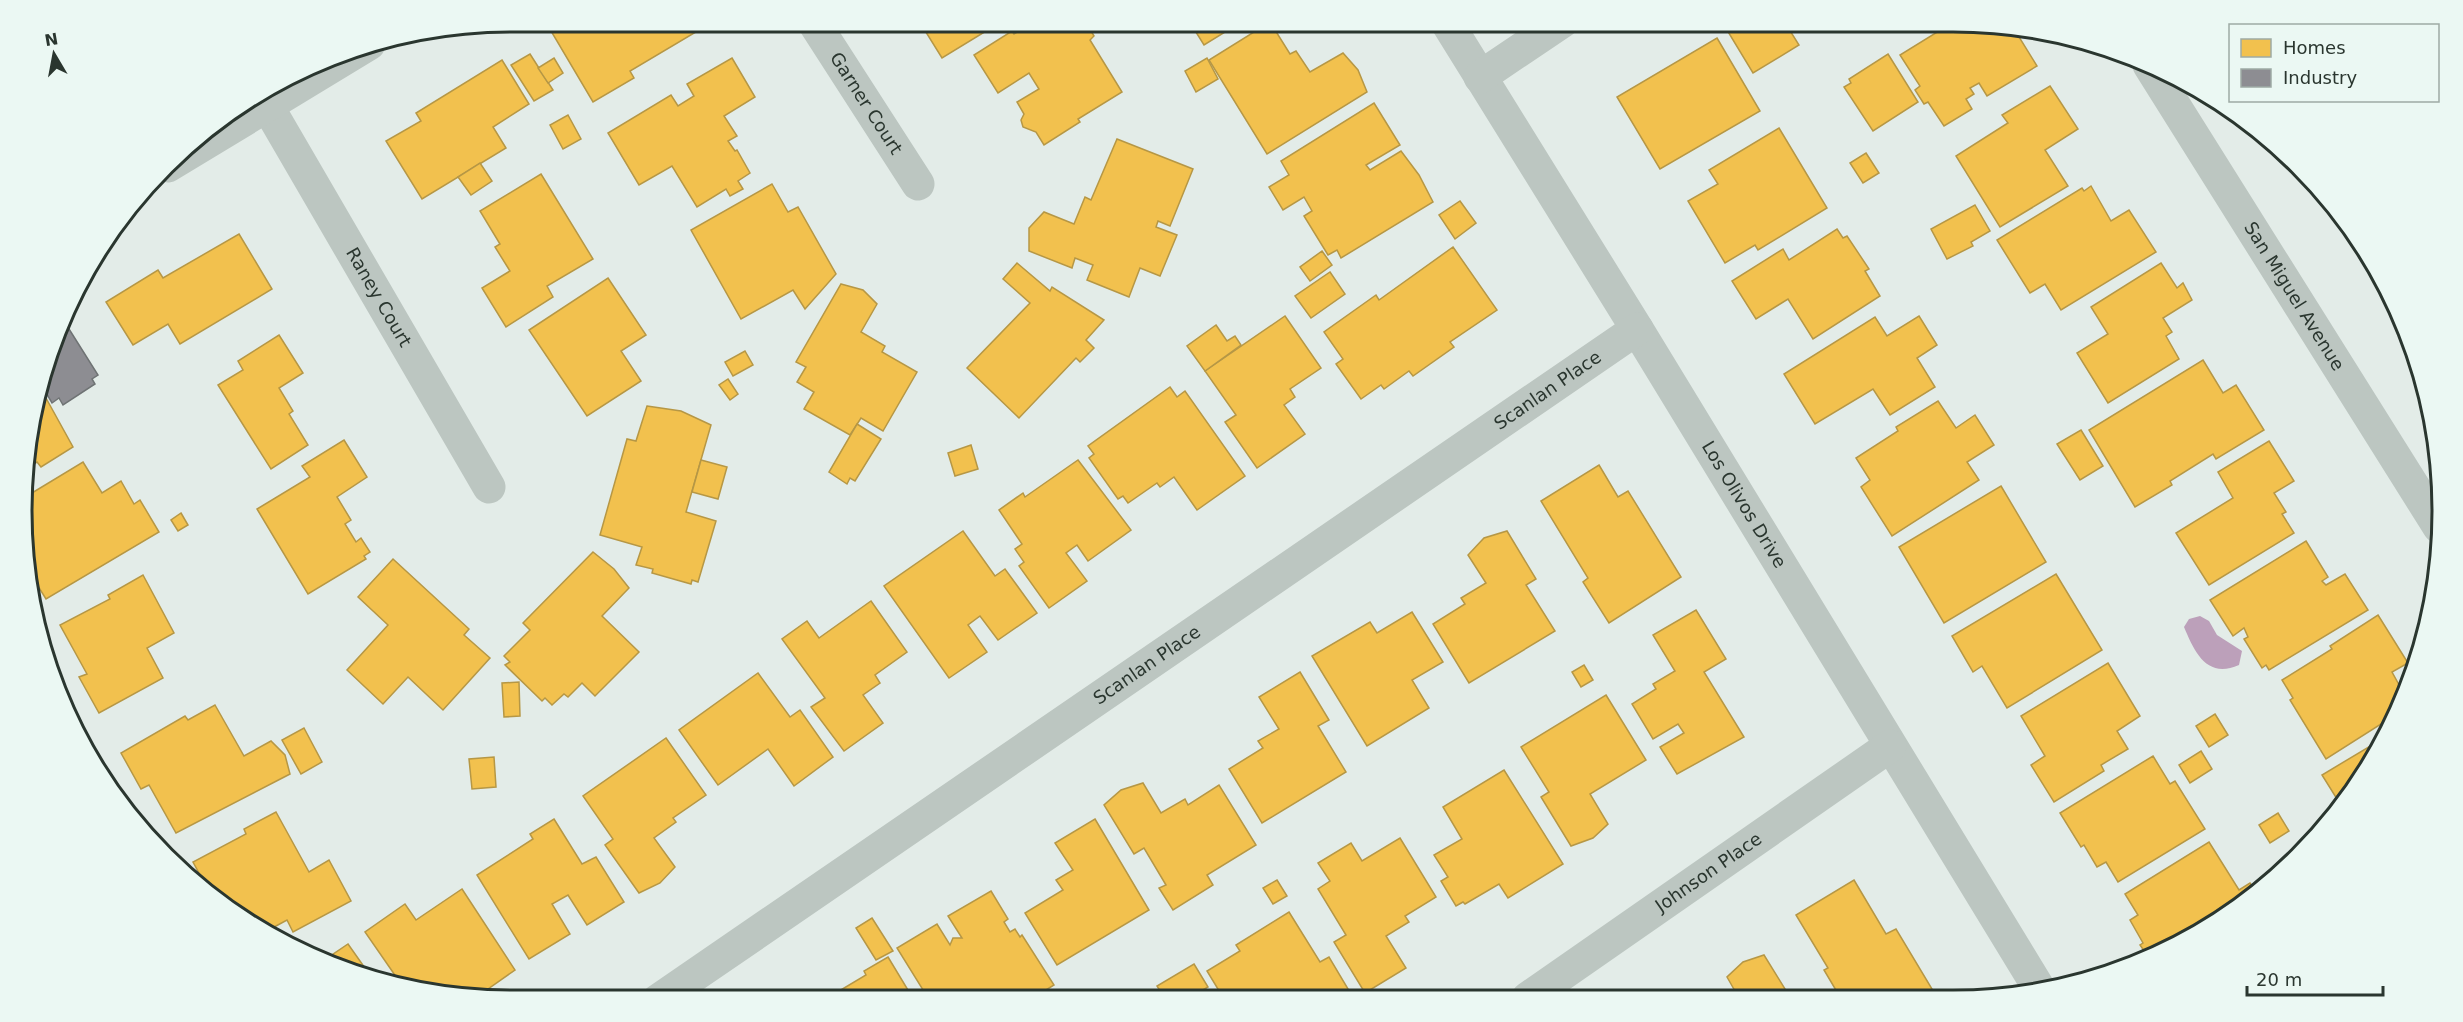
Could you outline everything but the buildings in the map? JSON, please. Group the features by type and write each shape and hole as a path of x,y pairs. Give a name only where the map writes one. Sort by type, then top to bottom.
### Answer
{"street":[{"name":"Garner Court","path":"820,32 918,184"},
{"name":"Los Olivos Drive","path":"1453,32 1637,329 2036,983"},
{"path":"1480,77 1547,32"},
{"path":"195,150 337,64"},
{"name":"San Miguel Avenue","path":"2158,79 2432,515"},
{"name":"Raney Court","path":"268,107 489,488"},
{"name":"Scanlan Place","path":"673,990 1637,329"},
{"name":"Johnson Place","path":"1539,990 1890,746"}],"shaded area":[{"path":"2200,616 2209,621 2217,635 2242,651 2239,665 2218,669 2210,666 2198,654 2184,627 2189,619"}]}
